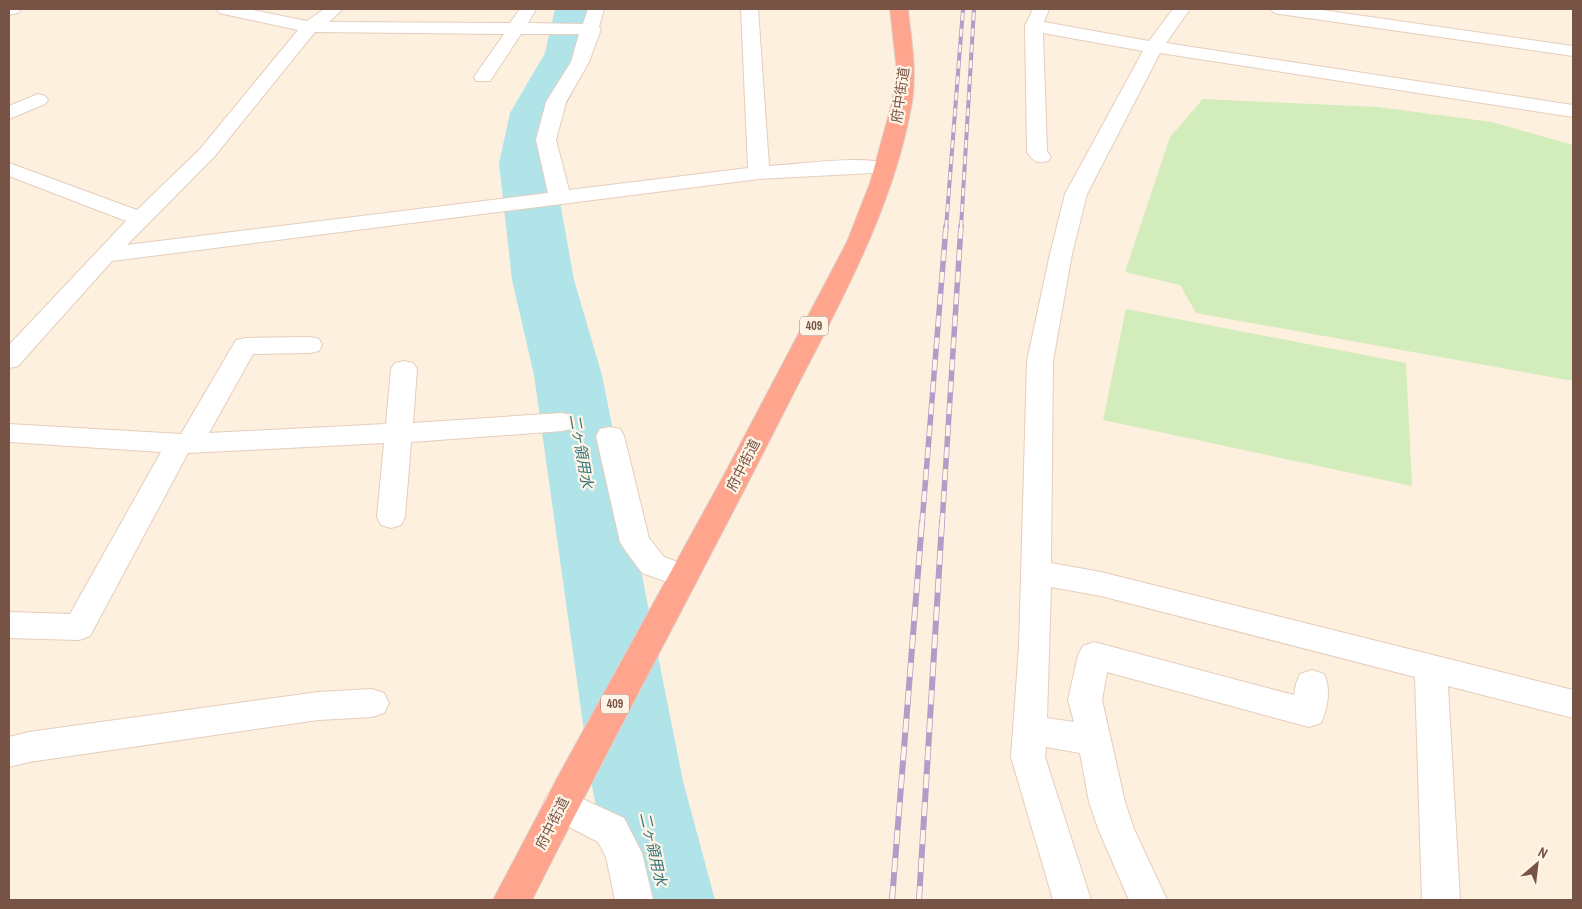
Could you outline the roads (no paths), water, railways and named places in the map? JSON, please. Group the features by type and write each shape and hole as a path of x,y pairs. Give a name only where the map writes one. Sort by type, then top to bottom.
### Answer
{"highway":[{"name":"府中街道","path":"512,900 566,794 684,576 858,242 885,168 902,103 906,72 898,9"}],"street":[{"path":"225,9 310,26 592,29"},
{"path":"9,360 105,255 207,153 310,26 335,9"},
{"path":"482,77 528,9"},
{"path":"557,198 546,140 556,102 580,62 592,29 596,9"},
{"path":"750,9 759,173"},
{"path":"1041,156 1037,152 1034,26 1042,9"},
{"path":"1072,900 1028,757 1035,647 1040,362 1061,254 1076,194 1154,47 1182,9"},
{"path":"1280,9 1573,50"},
{"path":"1034,26 1154,47 1573,111"},
{"path":"9,113 38,100"},
{"path":"105,255 759,173 860,167 885,168"},
{"path":"9,170 140,219"},
{"path":"9,625 79,627 185,443 245,346 310,345"},
{"path":"391,517 400,434 404,369"},
{"path":"9,434 185,443 400,434 562,422"},
{"path":"610,436 635,542 654,565 684,576"},
{"path":"1036,572 1101,584 1573,704"},
{"path":"1148,900 1117,831 1107,802 1085,700 1094,654 1310,713 1312,684"},
{"path":"1431,667 1441,900"},
{"path":"9,752 318,706 372,703"},
{"path":"1029,730 1095,740"},
{"path":"566,794 611,830 624,853 634,900"}],"waterway":[{"name":"二ヶ領用水","path":"578,9 569,53 536,113 526,163 543,280 568,375 637,781 665,900"}],"railway":[{"path":"946,228 963,9"},
{"path":"961,228 974,9"},
{"path":"922,524 946,226"},
{"path":"942,524 961,226"},
{"path":"892,900 922,522"},
{"path":"919,900 942,522"}]}
